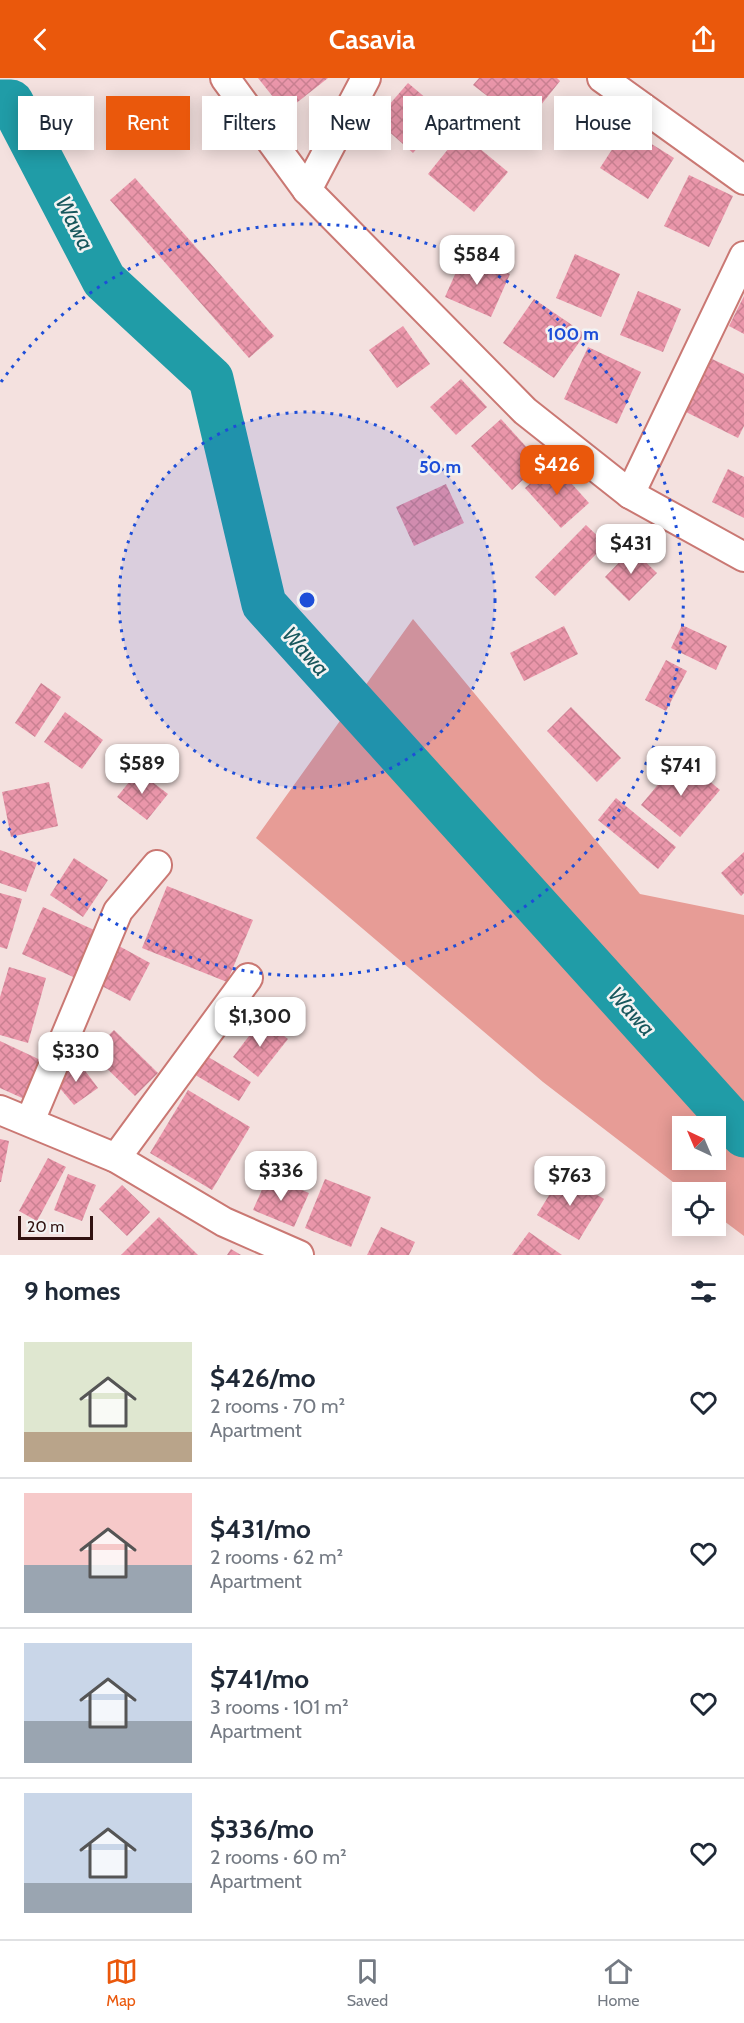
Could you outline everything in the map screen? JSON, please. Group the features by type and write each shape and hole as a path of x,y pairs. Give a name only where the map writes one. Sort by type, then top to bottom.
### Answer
{"street":[{"path":"225,78 307,190 525,411 630,494 744,557"},
{"path":"307,190 366,78"},
{"path":"602,78 744,180"},
{"path":"630,494 744,255"},
{"path":"30,1121 118,911 157,865"},
{"path":"116,1158 248,978"},
{"path":"0,1110 116,1158 224,1222 299,1255"}],"shaded area":[{"path":"413,619 640,894 744,915 744,1236 726,1222 726,1182 673,1182 543,1082 256,838"}],"building":[{"path":"258,78 328,78 297,103 297,96 272,96"},
{"path":"479,78 557,78 560,81 542,104 542,96 487,96 473,85"},
{"path":"408,83 423,96 403,96 403,144 391,133 391,103"},
{"path":"652,144 674,158 648,199 600,168 612,150 652,150"},
{"path":"447,150 481,150 508,172 474,212 428,174"},
{"path":"689,175 733,196 709,247 664,226"},
{"path":"135,178 274,336 249,358 110,200"},
{"path":"464,254 510,274 491,317 445,297"},
{"path":"575,254 620,274 601,317 556,298"},
{"path":"638,291 681,309 663,352 620,335"},
{"path":"744,296 744,334 729,326"},
{"path":"534,299 585,334 554,378 503,343"},
{"path":"403,326 430,364 397,388 369,350"},
{"path":"588,347 641,372 617,424 564,399"},
{"path":"712,359 744,374 744,426 738,438 686,412"},
{"path":"461,379 487,407 456,435 430,407"},
{"path":"501,419 541,463 512,490 471,446"},
{"path":"553,463 589,503 561,528 525,488"},
{"path":"728,469 744,477 744,518 712,502"},
{"path":"446,484 464,523 414,546 396,507"},
{"path":"586,525 606,544 555,596 535,577"},
{"path":"632,549 657,573 629,601 605,577"},
{"path":"682,625 727,646 716,670 671,648"},
{"path":"564,626 578,654 524,681 510,653"},
{"path":"666,660 687,671 666,711 645,700"},
{"path":"41,683 61,697 35,737 15,723"},
{"path":"571,707 621,758 597,782 547,731"},
{"path":"65,712 103,740 82,769 44,742"},
{"path":"681,757 720,790 680,837 641,805"},
{"path":"138,771 168,794 147,820 117,797"},
{"path":"49,782 58,826 11,837 2,792"},
{"path":"616,798 676,847 658,869 598,820"},
{"path":"0,850 37,863 26,892 0,883"},
{"path":"744,852 744,893 741,896 721,873"},
{"path":"74,858 108,880 83,917 50,895"},
{"path":"167,886 253,920 227,982 142,948"},
{"path":"0,893 22,899 7,949 0,947"},
{"path":"43,907 101,933 80,980 22,954"},
{"path":"119,946 150,963 130,1001 98,984"},
{"path":"9,967 46,978 28,1043 0,1035 0,997"},
{"path":"262,1019 288,1039 258,1077 233,1057"},
{"path":"114,1030 158,1073 135,1096 91,1053"},
{"path":"0,1041 49,1064 31,1102 0,1088"},
{"path":"203,1054 251,1082 239,1101 192,1073"},
{"path":"77,1060 98,1088 74,1105 53,1080"},
{"path":"188,1090 250,1127 212,1190 150,1153"},
{"path":"0,1139 9,1141 1,1182 0,1182"},
{"path":"48,1158 66,1167 37,1221 19,1211"},
{"path":"68,1174 96,1185 82,1221 54,1210"},
{"path":"562,1174 604,1199 579,1240 537,1215"},
{"path":"268,1176 309,1193 294,1227 253,1210"},
{"path":"325,1179 371,1197 351,1247 305,1228"},
{"path":"122,1185 150,1212 127,1236 99,1209"},
{"path":"159,1217 198,1255 121,1255"},
{"path":"381,1227 415,1242 409,1255 367,1255"},
{"path":"529,1232 562,1255 512,1255"},
{"path":"231,1249 241,1255 227,1255"}],"waterway":[{"name":"Wawa","path":"0,102 11,102 104,280 211,379 264,604 744,1135"}]}
